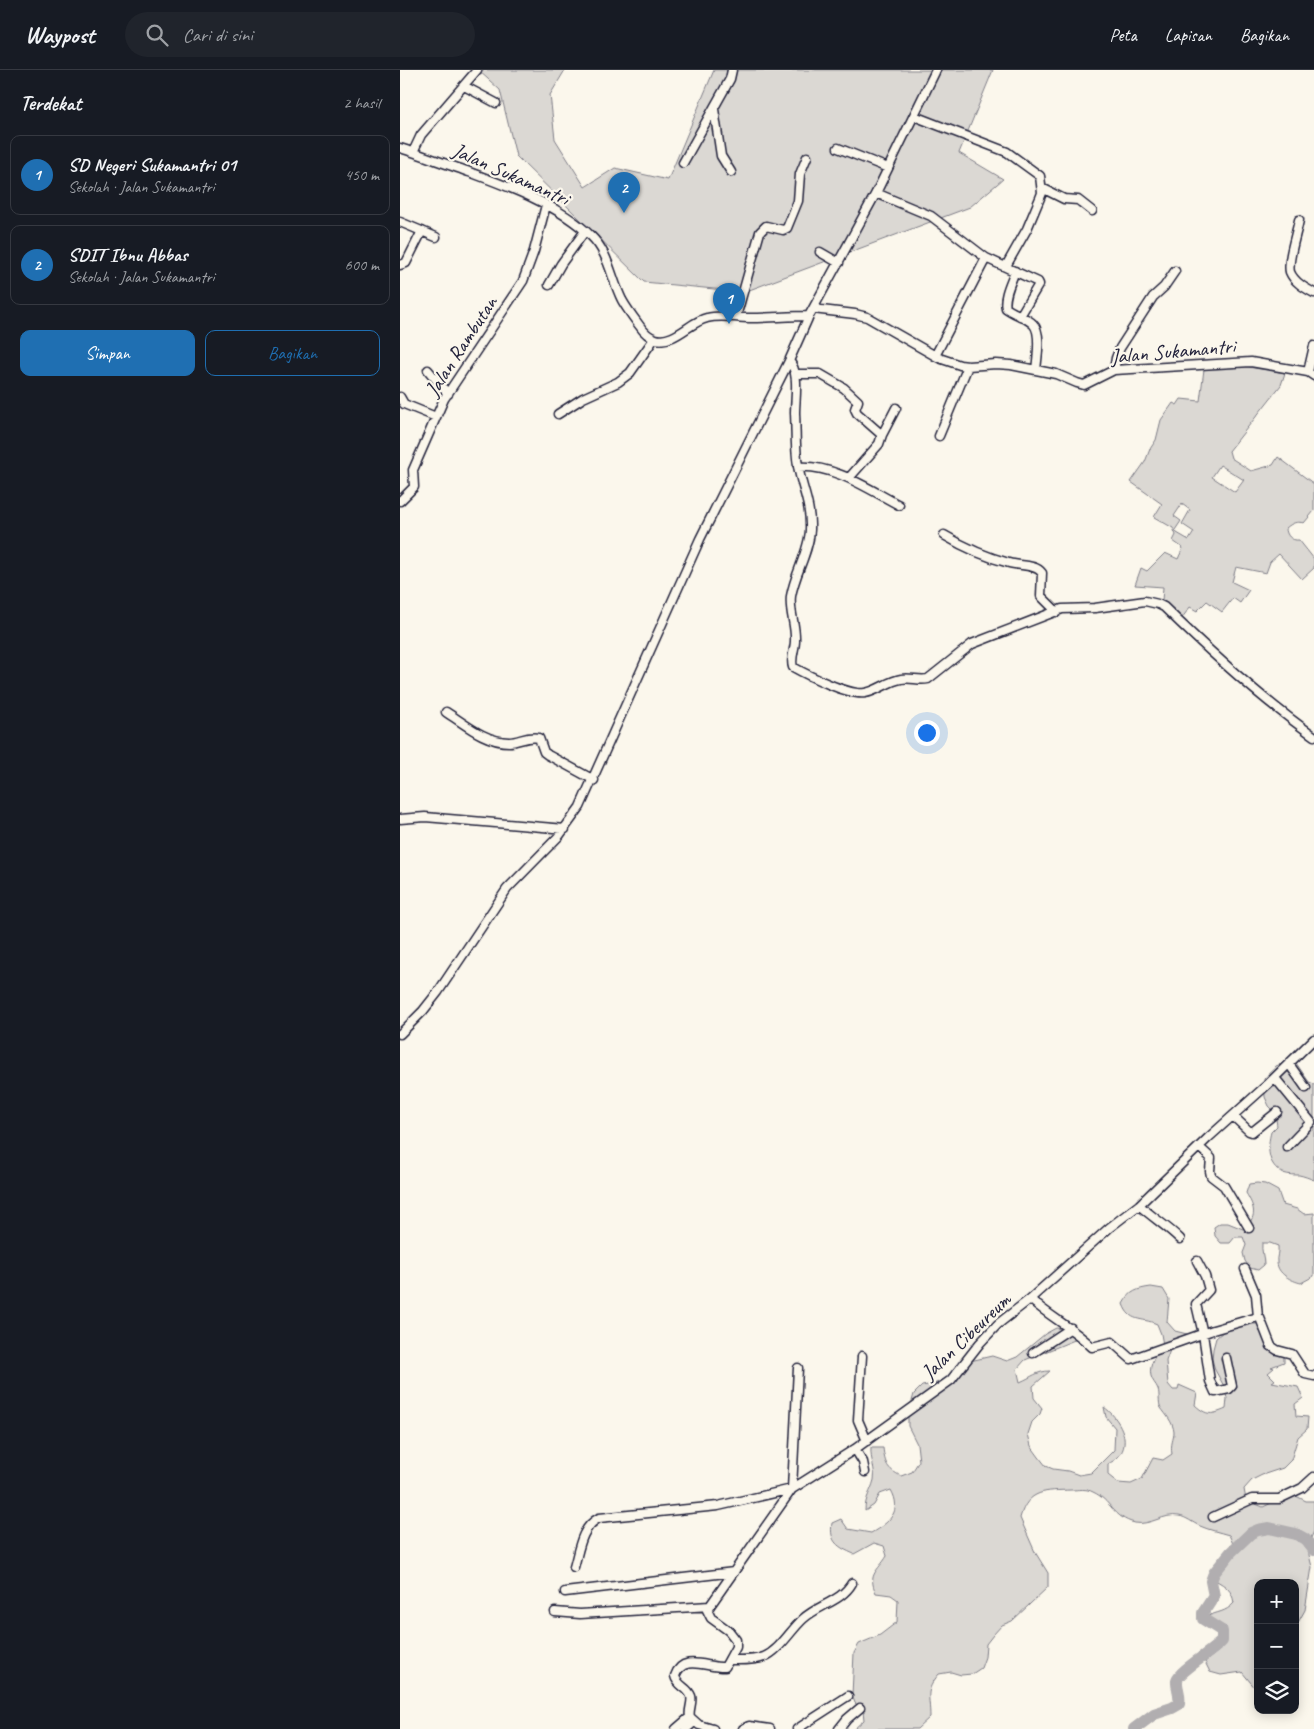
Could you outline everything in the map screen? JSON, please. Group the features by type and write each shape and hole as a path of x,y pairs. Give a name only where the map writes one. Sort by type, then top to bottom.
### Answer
{"street":[{"path":"413,152 421,135 477,70"},
{"path":"683,163 730,79 732,70"},
{"path":"400,1034 423,1011 438,992 507,889 564,829 580,807 594,780 616,725 700,539 789,361 811,312 876,193 936,70"},
{"path":"464,86 496,103"},
{"path":"714,109 721,156 731,172"},
{"path":"914,116 1013,156 1040,176 1042,193 1006,266"},
{"name":"Jalan Sukamantri","path":"400,148 494,182 546,205 570,219 585,231 603,251 627,308 642,328 654,339 668,338 707,318 750,318 811,312 855,314 867,317 935,356 954,364 968,366 1003,364 1056,374 1084,384 1114,370 1251,362 1311,374"},
{"path":"838,148 888,168"},
{"path":"736,317 760,232 766,226 783,230 787,228 798,201 800,174 807,157"},
{"path":"1042,188 1064,199 1078,200 1092,211"},
{"path":"876,193 931,216 986,258 1039,283 1020,316"},
{"name":"Jalan Rambutan","path":"400,501 414,487 413,470 448,394 523,281 534,251 546,205"},
{"path":"1299,220 1290,261 1290,272 1299,283 1314,293"},
{"path":"400,222 436,237"},
{"path":"400,265 406,263 422,231"},
{"path":"549,286 560,264 585,231"},
{"path":"820,252 839,263"},
{"path":"935,356 986,258"},
{"path":"1015,271 1004,303 1006,308 1033,324 1037,329 1036,370"},
{"path":"1114,370 1120,348 1153,297 1164,287 1175,271"},
{"path":"558,414 583,398 618,382 630,373 654,339"},
{"path":"1311,374 1314,346"},
{"path":"789,361 794,367 795,374 794,395 798,466 808,503 810,529 808,541 794,579 791,598 795,630 792,663 795,668 845,690 864,693 904,678 928,679 972,644 1067,608 1096,608 1136,602 1158,604 1164,607 1220,661 1314,736"},
{"path":"939,436 968,366"},
{"path":"428,370 448,394"},
{"path":"795,374 820,374 844,388 858,401 855,408 857,413 882,435"},
{"path":"400,398 404,404 436,417"},
{"path":"849,478 879,444 896,408"},
{"path":"798,466 815,468 849,478 899,505"},
{"path":"944,535 979,554 1010,564 1038,568 1042,573 1042,596 1057,612"},
{"path":"446,712 482,735 496,741 512,742 533,736 539,738 544,752 594,780"},
{"path":"400,819 433,818 564,829"},
{"name":"Jalan Cibeureum","path":"574,1567 582,1537 591,1524 599,1518 718,1506 792,1489 867,1441 951,1380 989,1332 1139,1205 1289,1064 1308,1050 1314,1039"},
{"path":"1289,1064 1306,1088"},
{"path":"1275,1078 1313,1124 1287,1147"},
{"path":"1233,1116 1252,1132 1276,1112"},
{"path":"1199,1147 1211,1158 1211,1176 1224,1186 1249,1228"},
{"path":"1139,1205 1166,1225 1180,1239"},
{"path":"1197,1261 1205,1276 1209,1290 1196,1304 1203,1334 1210,1381 1215,1392 1229,1389 1232,1386 1226,1358"},
{"path":"1245,1269 1256,1295 1258,1317 1268,1341 1273,1348 1292,1354 1305,1374 1314,1376"},
{"path":"1030,1299 1041,1309 1071,1328 1092,1347 1112,1342 1131,1359 1258,1317"},
{"path":"1033,1353 1071,1328"},
{"path":"862,1356 858,1420 867,1441"},
{"path":"713,1729 692,1720 689,1711 691,1695 676,1680 678,1669 692,1662 724,1667 736,1647 737,1641 729,1631 708,1616 707,1610 792,1489 798,1368"},
{"path":"855,1449 863,1462 865,1472"},
{"path":"1212,1516 1252,1499 1278,1498 1302,1488 1314,1477"},
{"path":"565,1592 734,1572"},
{"path":"729,1660 758,1659 775,1651 804,1618 842,1595 852,1583"},
{"path":"554,1612 580,1614 710,1606"},
{"path":"797,1729 848,1696"},
{"path":"839,1729 847,1718 860,1708"},
{"path":"676,1729 692,1720"},
{"path":"686,1729 692,1720"},
{"path":"743,1729 749,1726 770,1729"}],"shaded area":[{"path":"478,70 565,70 550,95 555,139 585,187 615,168 668,180 714,70 993,70 959,153 1003,179 970,207 744,292 644,282 516,156 500,90"},
{"path":"1242,366 1285,373 1281,385 1229,451 1231,458 1251,471 1273,465 1278,457 1314,484 1314,511 1304,523 1294,523 1286,528 1289,537 1299,540 1314,559 1314,568 1302,579 1279,554 1270,562 1266,573 1236,567 1232,582 1249,590 1240,603 1233,598 1222,612 1207,601 1197,611 1190,607 1182,618 1162,601 1163,587 1135,585 1141,568 1147,571 1165,553 1178,559 1183,548 1173,541 1176,535 1173,528 1154,517 1162,504 1131,482 1145,462 1156,440 1161,420 1173,403 1177,405 1181,399 1200,401 1204,369","holes":["1220,465 1244,480 1235,492 1212,477","1182,504 1190,510 1182,524 1194,532 1189,540 1175,530 1181,521 1174,516"]},
{"path":"1289,1061 1296,1063 1309,1082 1314,1084 1314,1180 1301,1175 1283,1173 1278,1170 1271,1160 1269,1144 1271,1132 1277,1126 1275,1112 1269,1106 1265,1097 1264,1079 1276,1066"},
{"path":"1249,1184 1265,1184 1278,1191 1283,1205 1297,1209 1304,1214 1314,1213 1314,1276 1301,1283 1289,1279 1279,1270 1277,1260 1278,1246 1262,1243 1264,1265 1258,1270 1250,1268 1245,1261 1243,1253 1246,1245 1243,1237 1235,1237 1230,1243 1221,1243 1215,1236 1214,1227 1220,1223 1228,1223 1243,1229 1248,1225 1254,1212 1246,1193"},
{"path":"1151,1287 1163,1289 1169,1299 1167,1322 1175,1331 1187,1334 1170,1350 1166,1361 1168,1384 1173,1390 1178,1390 1179,1385 1197,1393 1195,1405 1206,1413 1226,1409 1225,1388 1215,1370 1212,1359 1216,1338 1224,1331 1248,1321 1247,1324 1259,1324 1258,1331 1267,1333 1284,1350 1284,1362 1271,1367 1274,1368 1268,1373 1275,1380 1272,1382 1298,1387 1303,1398 1295,1404 1296,1416 1308,1417 1307,1429 1298,1437 1291,1460 1283,1468 1252,1480 1244,1489 1246,1500 1263,1507 1274,1502 1284,1490 1306,1501 1314,1501 1314,1531 1309,1543 1312,1567 1305,1610 1299,1621 1299,1579 1254,1579 1254,1687 1242,1672 1221,1675 1210,1672 1205,1662 1222,1648 1226,1627 1206,1617 1224,1610 1234,1603 1228,1589 1215,1580 1228,1565 1233,1555 1233,1543 1229,1535 1197,1525 1179,1516 1168,1516 1146,1523 1128,1521 1099,1495 1090,1491 1046,1492 1033,1497 1028,1502 1020,1518 1035,1552 1048,1573 1048,1587 1012,1621 1002,1625 993,1635 986,1644 985,1657 981,1668 972,1674 961,1675 951,1672 939,1674 931,1685 929,1699 930,1717 917,1729 854,1729 864,1720 863,1710 855,1703 852,1695 854,1653 859,1644 880,1635 897,1622 898,1600 891,1595 876,1593 874,1587 873,1577 887,1556 884,1546 874,1543 854,1554 836,1543 831,1530 832,1523 841,1519 848,1529 871,1533 888,1521 895,1510 894,1497 891,1490 880,1494 874,1505 865,1511 866,1502 874,1480 871,1448 883,1448 888,1465 901,1476 912,1472 919,1461 917,1444 908,1426 908,1415 914,1394 922,1386 934,1384 953,1375 970,1361 992,1356 1007,1361 1017,1357 1045,1334 1056,1328 1068,1330 1077,1339 1025,1360 1017,1369 1020,1382 1038,1373 1050,1371 1033,1386 1034,1398 1042,1408 1040,1414 1032,1422 1028,1434 1031,1446 1046,1466 1079,1475 1091,1473 1114,1450 1115,1428 1106,1417 1104,1407 1119,1423 1124,1437 1122,1451 1117,1458 1108,1464 1108,1475 1118,1483 1131,1484 1142,1479 1153,1458 1163,1460 1172,1454 1171,1447 1174,1432 1171,1422 1160,1406 1158,1389 1150,1372 1154,1359 1163,1345 1161,1334 1157,1324 1133,1317 1123,1304 1134,1291"}],"waterway":[{"path":"1134,1729 1154,1714 1179,1704 1177,1683 1179,1676 1222,1641 1222,1631 1203,1619 1203,1613 1214,1596 1211,1581 1214,1573 1231,1552 1251,1533 1269,1528 1296,1534 1305,1539 1314,1550"}],"place":[{"name":"SDIT Ibnu Abbas","path":"624,213"},
{"name":"SD Negeri Sukamantri 01","path":"729,324"}]}
